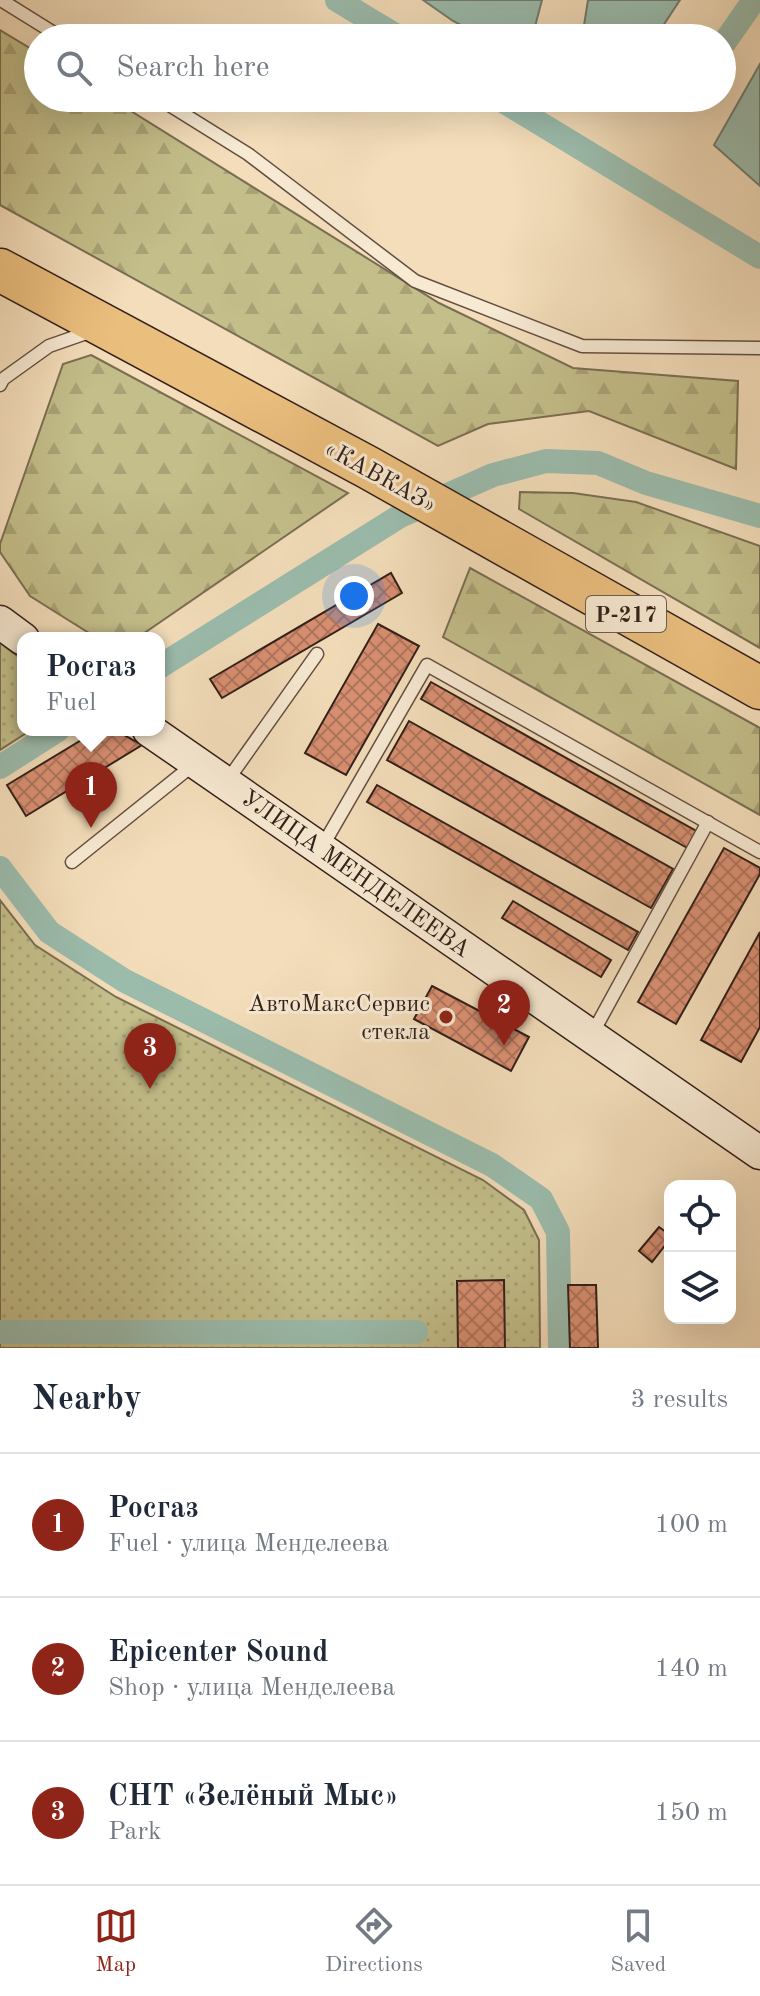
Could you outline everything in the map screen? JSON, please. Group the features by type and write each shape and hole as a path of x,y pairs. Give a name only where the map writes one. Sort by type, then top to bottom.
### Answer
{"highway":[{"name":"«КАВКАЗ»","path":"0,270 369,468 760,688"}],"main road":[{"path":"0,622 17,635"},
{"name":"УЛИЦА МЕНДЕЛЕЕВА","path":"158,736 760,1153"}],"lane":[{"path":"1,0 40,24"},
{"path":"180,112 248,154 415,281 582,346 760,348"},
{"path":"1,380 49,346 103,327"},
{"path":"225,784 317,654"},
{"path":"321,849 427,665 760,852"},
{"path":"72,862 193,761"},
{"path":"591,1036 708,822"}],"green space":[{"path":"0,30 24,45 24,112 132,112 439,303 573,368 738,381 736,469 589,411 488,424 438,446 0,205"},
{"path":"91,355 348,493 146,632 87,632 30,596 0,552 0,544 63,364"},
{"path":"520,492 573,493 636,502 760,546 760,648 519,509"},
{"path":"470,568 760,728 760,815 443,637"},
{"path":"0,643 17,656 17,736 22,736 0,750"},
{"path":"0,900 35,945 116,997 483,1180 524,1210 539,1240 540,1348 0,1348"}],"shaded area":[{"path":"423,0 542,0 536,24 459,24"},
{"path":"588,0 680,0 664,24 584,24"},
{"path":"760,64 760,186 714,145 733,112 736,112 736,106"}],"building":[{"path":"391,573 402,593 222,698 210,679"},
{"path":"378,624 419,646 346,775 305,753"},
{"path":"431,682 698,832 689,849 421,699"},
{"path":"409,721 673,869 651,908 387,760"},
{"path":"88,736 126,736 142,745 26,816 7,785"},
{"path":"377,785 638,932 628,950 367,802"},
{"path":"724,848 760,868 760,874 676,1024 638,1002"},
{"path":"513,901 611,960 601,977 502,918"},
{"path":"760,932 760,1027 741,1062 701,1040"},
{"path":"432,986 529,1037 511,1071 414,1019"},
{"path":"659,1227 664,1231 664,1247 652,1262 639,1251"},
{"path":"504,1280 505,1348 458,1348 457,1281"},
{"path":"568,1285 596,1285 598,1348 570,1348"}],"waterway":[{"path":"337,0 377,24"},
{"path":"736,26 754,0"},
{"path":"521,112 760,257"},
{"path":"165,663 400,516 493,475 546,461 598,463 646,483 760,516"},
{"path":"0,767 49,736"},
{"path":"0,868 49,932 125,981 492,1165 541,1199 558,1232 560,1348"},
{"path":"0,1332 416,1332"}],"place":[{"name":"Росгаз","path":"91,828"},
{"name":"АвтоМаксСервис стекла","path":"446,1017"},
{"name":"Epicenter Sound","path":"504,1046"},
{"name":"СНТ «Зелёный Мыс»","path":"150,1089"}]}
